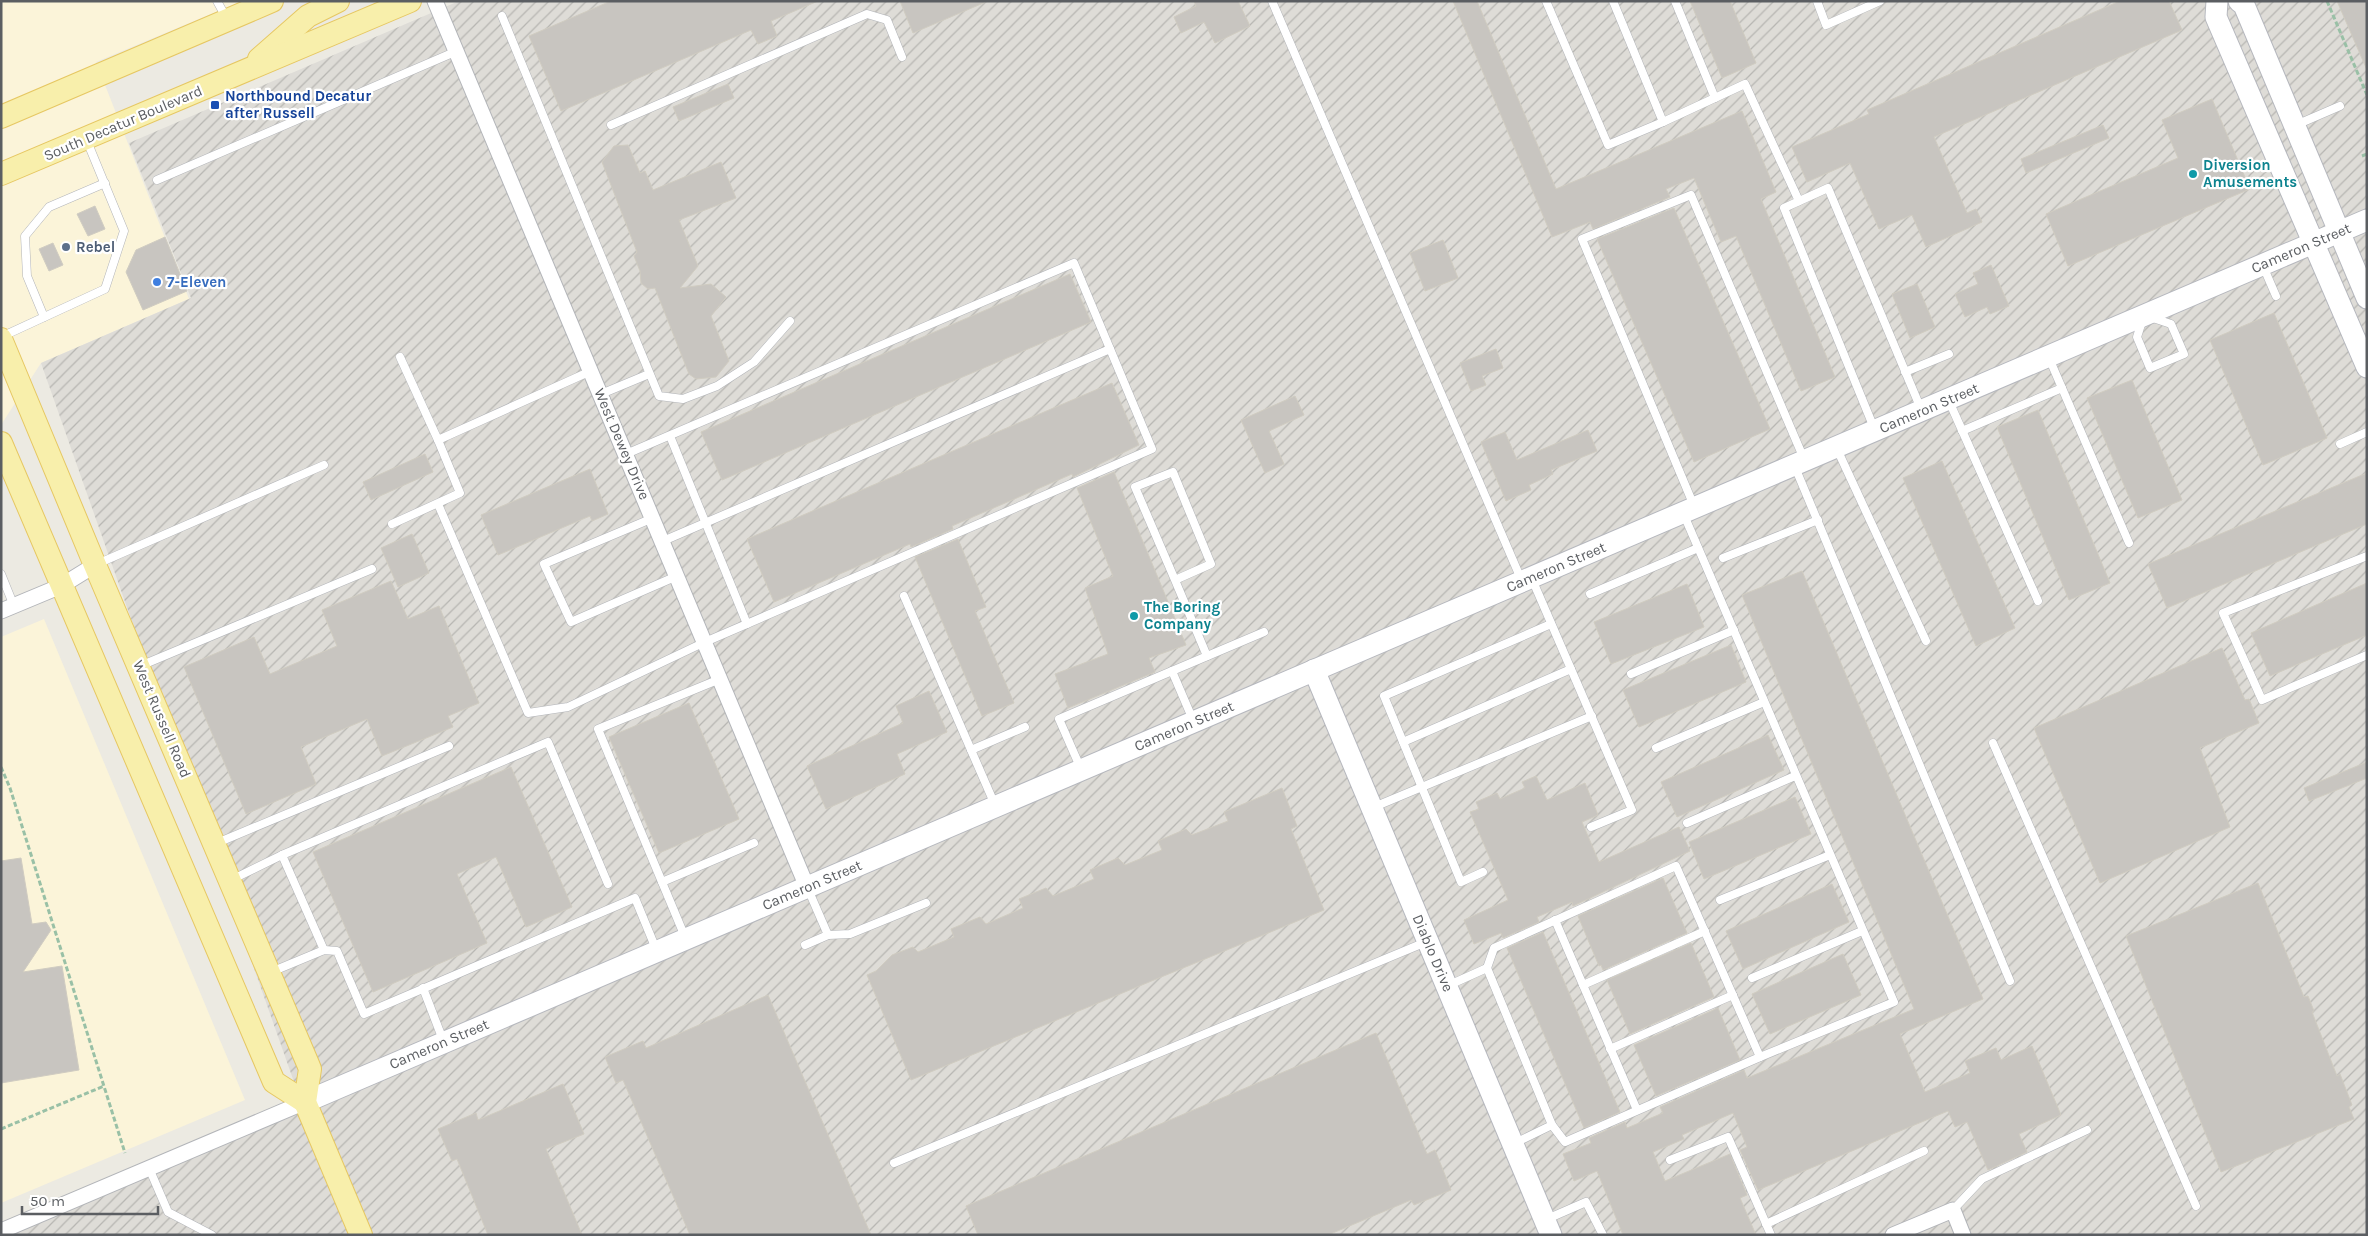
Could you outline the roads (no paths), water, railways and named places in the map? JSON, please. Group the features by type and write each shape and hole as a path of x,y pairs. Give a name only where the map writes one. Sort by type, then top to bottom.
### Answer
{"main road":[{"path":"245,71 308,16 338,1"},
{"name":"South Decatur Boulevard","path":"1,174 410,1"},
{"path":"1,117 222,11 258,4"},
{"name":"West Russell Road","path":"1,338 95,565 140,666 310,1068 305,1102"},
{"path":"1,443 11,475 61,586 274,1082 305,1102 361,1235"}],"street":[{"name":"West Dewey Drive","path":"435,1 807,887"},
{"path":"2218,1 2216,17 2367,367"},
{"path":"2239,1 2244,5 2367,298"},
{"name":"Cameron Street","path":"1,1231 2367,220"},
{"path":"8,608 61,586 95,565"},
{"name":"Diablo Drive","path":"1314,670 1548,1228"},
{"path":"1893,1235 1952,1210 1963,1235"}],"lane":[{"path":"1272,1 1527,579 1552,624 1632,810 1591,827"},
{"path":"1546,1 1608,145 1663,122 1744,84 1799,201"},
{"path":"1613,1 1663,122"},
{"path":"1675,1 1715,98"},
{"path":"1817,1 1826,26 1880,1"},
{"path":"611,125 866,14 887,20 902,57"},
{"path":"502,16 659,396 683,399 717,386 754,362 790,321"},
{"path":"157,180 457,52"},
{"path":"2294,126 2340,106"},
{"path":"1,338 105,289 124,231 86,139"},
{"path":"44,317 27,276 25,236 49,207 105,183"},
{"path":"1875,430 1784,208 1828,188 1922,411"},
{"path":"1760,1057 1676,866 1494,948 1487,968 1552,1124 1565,1142 1760,1057 1894,1002 1698,548 1689,510 1582,239 1691,195 1800,463 1818,520 2010,981"},
{"path":"438,504 528,712 568,708 705,642 1152,449 1074,263 626,454"},
{"path":"2263,265 2276,296"},
{"path":"2144,316 2171,324 2184,354 2150,368 2137,337 2144,316"},
{"path":"663,541 1110,349"},
{"path":"1906,372 1949,354"},
{"path":"2049,356 2129,542"},
{"path":"392,524 460,493 400,357"},
{"path":"438,440 591,371"},
{"path":"601,394 649,374"},
{"path":"1962,431 2062,388"},
{"path":"1948,400 2038,601"},
{"path":"2340,444 2367,432"},
{"path":"670,436 747,624"},
{"path":"1836,448 1926,641"},
{"path":"95,565 324,465"},
{"path":"1175,580 1212,564 1173,472 1135,487 1207,656"},
{"path":"653,518 544,564 571,622 677,576"},
{"path":"1723,558 1818,520"},
{"path":"1590,594 1698,548"},
{"path":"2367,556 2223,613 2262,700 2367,655"},
{"path":"140,666 372,569"},
{"path":"1,574 8,608"},
{"path":"904,596 995,806"},
{"path":"1484,872 1461,882 1384,696 1552,624"},
{"path":"1631,674 1734,630"},
{"path":"1081,770 1059,719 1264,632"},
{"path":"1403,742 1571,669"},
{"path":"1172,671 1194,722"},
{"path":"686,939 598,729 720,680"},
{"path":"1656,748 1764,702"},
{"path":"1372,808 1592,716"},
{"path":"971,750 1026,727"},
{"path":"231,880 282,855 548,742 608,884"},
{"path":"1993,743 2196,1206"},
{"path":"215,844 449,746"},
{"path":"1687,824 1795,776"},
{"path":"662,882 754,843"},
{"path":"282,855 324,950"},
{"path":"1720,900 1830,855"},
{"path":"807,887 828,935"},
{"path":"270,973 324,950 337,951 364,1014 634,898 657,951"},
{"path":"805,945 828,935 850,934 926,903"},
{"path":"1554,920 1637,1110"},
{"path":"1583,985 1705,931"},
{"path":"1752,978 1862,931"},
{"path":"894,1162 1428,941"},
{"path":"1447,986 1487,968"},
{"path":"423,988 444,1042"},
{"path":"1610,1049 1733,995"},
{"path":"1514,1144 1552,1124"},
{"path":"1952,1210 1982,1179 2087,1130"},
{"path":"1670,1160 1728,1137 1771,1235"},
{"path":"1766,1224 1924,1150"},
{"path":"148,1168 168,1212 212,1235"},
{"path":"1548,1228 1586,1202 1603,1235"}],"place":[{"name":"Northbound Decatur after Russell","path":"215,105"},
{"name":"Diversion Amusements","path":"2193,174"},
{"name":"Rebel","path":"66,247"},
{"name":"7-Eleven","path":"157,282"},
{"name":"The Boring Company","path":"1134,616"}]}
